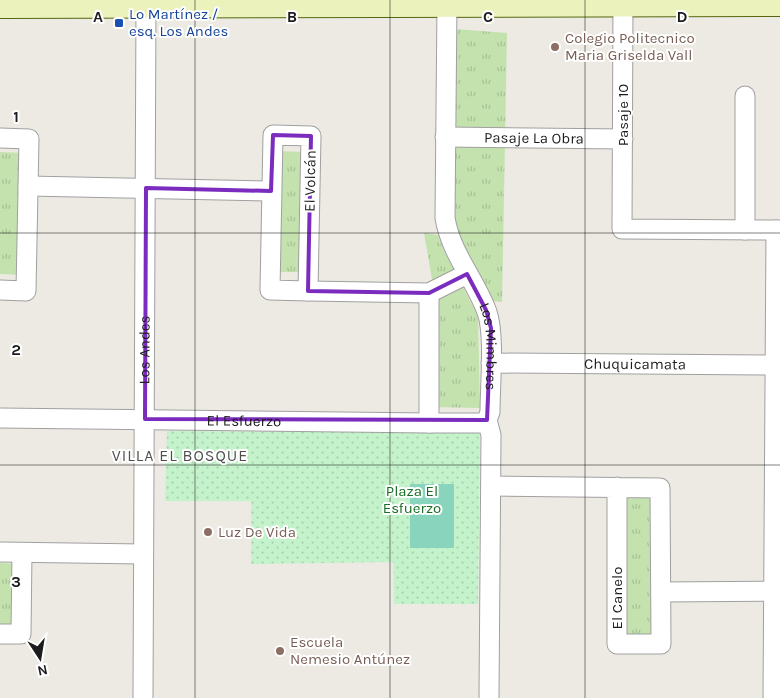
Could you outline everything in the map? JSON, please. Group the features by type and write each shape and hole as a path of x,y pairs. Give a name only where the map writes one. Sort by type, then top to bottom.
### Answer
{"main road":[{"path":"0,4 234,1 780,2"}],"street":[{"name":"Pasaje 10","path":"623,1 622,229 745,230"},
{"name":"Los Mimbres","path":"447,2 445,218 450,242 490,321 490,412 487,420 491,434 489,698"},
{"name":"Los Andes","path":"144,698 146,3"},
{"path":"745,96 745,230 778,230 777,591 773,698"},
{"name":"El Volcán","path":"308,291 311,136 272,135 270,290 308,291 429,293 467,274"},
{"name":"Pasaje La Obra","path":"445,137 623,140"},
{"path":"0,138 28,139 26,291 0,290"},
{"path":"28,186 272,191"},
{"path":"429,293 429,423"},
{"name":"Chuquicamata","path":"490,363 777,365"},
{"name":"El Esfuerzo","path":"0,418 429,423 483,423 487,420"},
{"name":"El Canelo","path":"491,486 617,487 660,488 661,644 617,644 617,487"},
{"path":"0,552 143,554"},
{"path":"0,634 21,634 22,553"},
{"path":"661,592 777,591"}],"highlighted area":[{"path":"273,135 311,136 308,291 429,293 467,274 486,310 491,328 487,420 145,419 146,188 271,191"}],"green space":[{"path":"455,29 507,33 502,302 491,301 471,272 455,219"},
{"path":"276,151 305,152 303,272 273,272"},
{"path":"0,152 25,153 23,275 0,274"},
{"path":"424,233 438,235 443,249 478,316 480,408 435,407 435,297"},
{"name":"Plaza El Esfuerzo","path":"167,431 480,433 478,604 394,604 393,562 251,564 251,501 165,501"},
{"path":"410,484 454,484 454,548 410,548"},
{"path":"617,487 660,488 661,644 617,644"},
{"path":"0,563 18,564 17,628 0,627"}],"place":[{"name":"Lo Martínez / esq. Los Andes","path":"119,23"},
{"name":"Colegio Politecnico Maria Griselda Vall","path":"555,47"},
{"name":"Luz De Vida","path":"208,532"},
{"name":"Escuela Nemesio Antúnez","path":"280,651"}],"district":[{"name":"VILLA EL BOSQUE","path":"180,455"}]}
